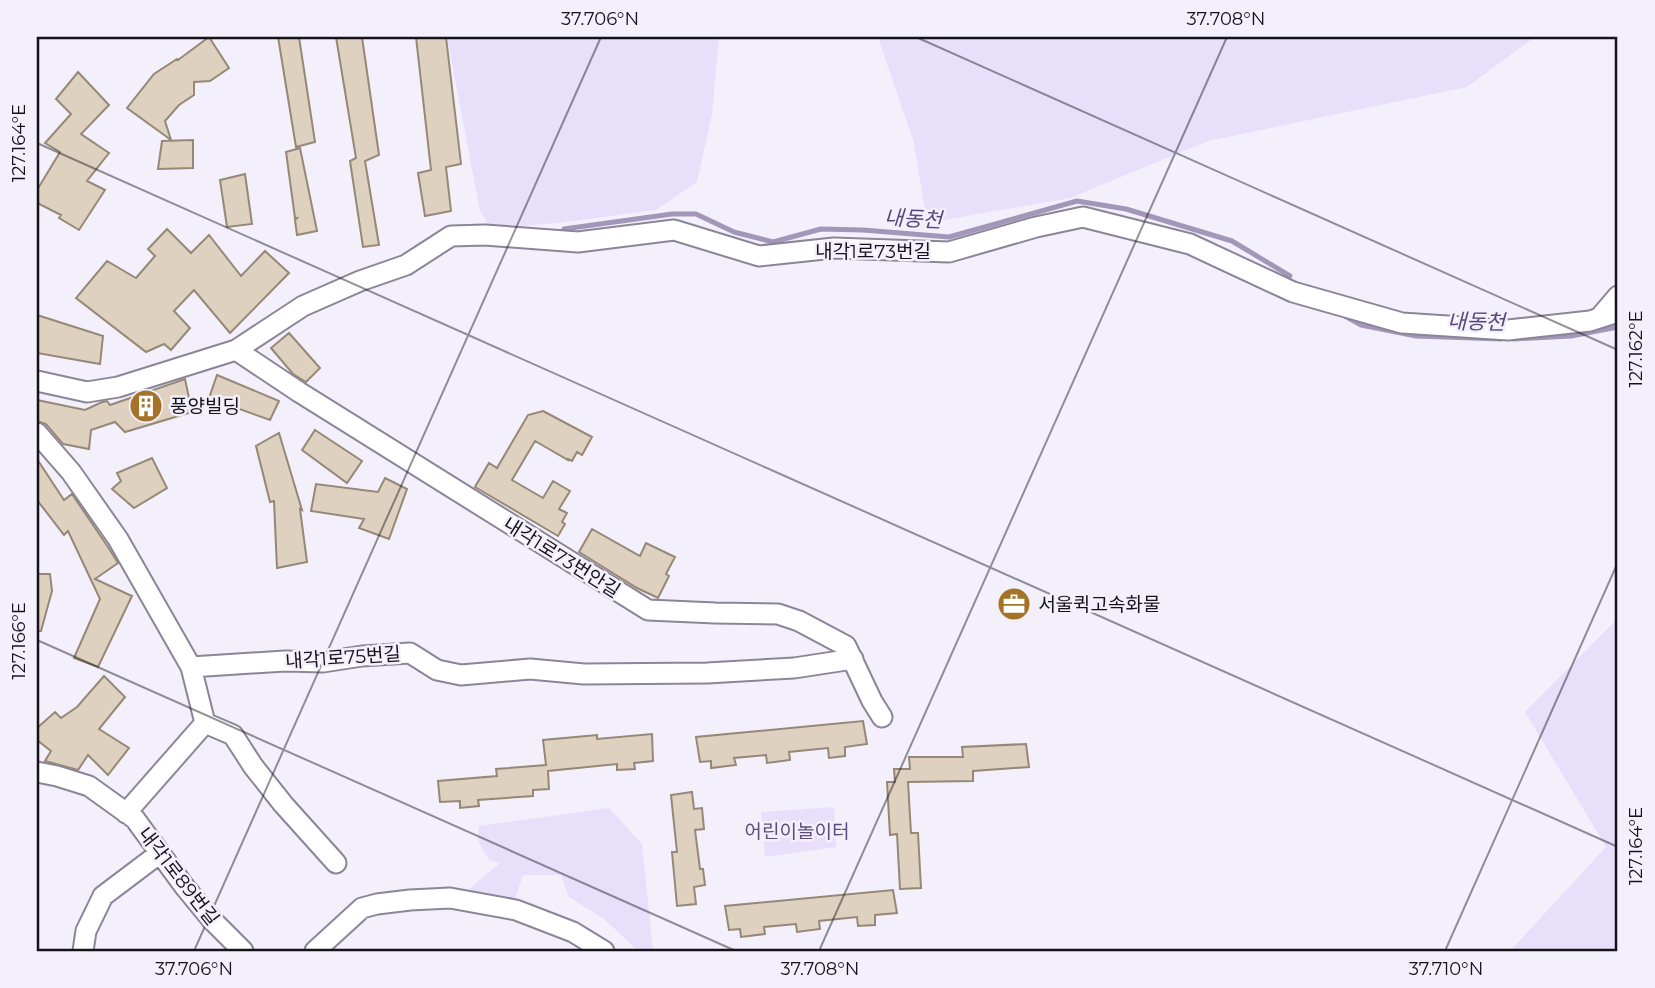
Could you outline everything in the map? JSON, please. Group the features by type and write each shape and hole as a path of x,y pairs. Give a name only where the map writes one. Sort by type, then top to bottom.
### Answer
{"street":[{"name":"내각1로73번길","path":"37,381 87,392 118,387 236,349 303,306 360,281 406,265 451,236 485,235 578,242 674,230 759,256 834,248 949,252 1036,227 1083,217 1190,244 1293,292 1402,323 1508,330 1590,321 1609,315 1618,296"},
{"name":"내각1로73번안길","path":"236,349 299,392 648,610 778,614 799,621 846,646 882,717"},
{"path":"37,433 71,472 118,539 191,667 205,723"},
{"name":"내각1로75번길","path":"191,667 285,661 323,662 410,653 437,670 461,675 530,669 584,674 693,674 794,668 853,659"},
{"path":"126,813 205,723"},
{"path":"205,723 233,736 283,804 336,863"},
{"name":"내각1로89번길","path":"37,772 89,786 135,819 212,920 243,951"},
{"path":"83,951 86,931 103,896 160,853"},
{"path":"315,951 362,908 388,902 450,898 516,910 573,932 604,951"}],"green space":[{"path":"447,37 719,37 712,114 697,182 656,210 491,229 480,211"},
{"path":"878,37 1535,37 1467,87 1208,141 1070,198 927,223 914,143"},
{"path":"1618,618 1618,951 1510,951 1606,847 1525,712"},
{"name":"어린이놀이터","path":"834,807 836,847 765,857 761,812"},
{"path":"609,808 642,844 653,950 635,948 604,919 569,897 561,875 523,875 513,905 463,894 500,863 489,860 478,841 479,826"}],"building":[{"path":"209,37 229,68 210,81 194,82 194,95 179,105 165,121 171,140 127,108 154,74"},
{"path":"278,37 299,37 315,142 296,147"},
{"path":"336,37 362,37 379,155 365,161 379,245 363,247 350,161 356,158"},
{"path":"416,37 446,37 461,164 446,167 451,211 425,216 418,173 431,170"},
{"path":"78,72 109,105 81,134 109,153 87,181 105,190 79,230 59,218 61,215 37,203 37,190 60,152 45,143 71,114 56,99"},
{"path":"193,140 193,168 158,169 162,141"},
{"path":"300,148 317,231 297,235 297,218 286,152"},
{"path":"245,174 252,224 227,227 220,180"},
{"path":"167,229 191,253 209,235 241,276 265,251 289,273 230,333 194,290 174,311 190,328 171,350 164,344 146,352 76,298 107,261 136,278 155,256 148,249"},
{"path":"37,315 103,336 100,364 37,353"},
{"path":"289,333 320,368 306,382 293,374 271,348"},
{"path":"217,375 279,401 270,420 209,398"},
{"path":"185,379 192,412 125,432 115,422 91,430 89,449 63,444 46,424 37,421 37,400 85,410 107,401 110,405"},
{"path":"543,411 592,437 582,455 577,452 572,461 535,441 512,480 543,498 553,481 570,491 559,509 567,513 562,522 565,524 558,536 475,487 489,463 497,468 528,415"},
{"path":"315,430 362,461 347,483 302,450"},
{"path":"279,433 302,510 300,509 307,562 277,568 274,501 270,502 256,446"},
{"path":"152,458 167,488 134,508 112,489 121,481 117,473"},
{"path":"37,459 64,500 72,494 118,563 95,579 132,596 98,667 74,658 100,599 68,531 64,535 37,500"},
{"path":"385,478 407,489 389,539 359,528 364,519 311,511 316,484 378,492"},
{"path":"592,529 640,556 646,543 675,557 658,598 579,552"},
{"path":"37,574 50,574 52,591 41,631 37,631"},
{"path":"104,676 125,697 99,729 129,748 108,775 88,755 78,770 45,761 51,751 37,740 37,728 55,712 61,718 77,707"},
{"path":"863,721 867,744 845,747 845,756 829,758 828,748 789,752 790,760 767,763 766,755 734,758 736,765 711,768 711,761 700,762 696,737"},
{"path":"652,734 653,761 634,763 635,769 617,770 617,764 548,771 549,789 533,790 533,796 478,800 479,806 460,808 460,801 440,802 438,781 497,776 496,769 546,765 543,740"},
{"path":"1026,744 1029,767 973,771 973,781 908,782 911,833 918,833 921,888 900,889 897,834 890,835 887,782 895,782 894,769 910,769 909,757 963,757 962,747"},
{"path":"692,792 694,809 702,808 704,829 695,830 705,885 694,887 696,904 677,906 672,852 677,852 671,795"},
{"path":"893,890 897,913 875,915 875,925 858,926 857,917 819,921 820,929 797,932 796,924 764,927 765,934 741,937 740,929 729,930 725,906"}],"waterway":[{"name":"내동천","path":"564,229 672,214 696,214 734,232 773,242 821,229 949,237 1077,201 1126,209 1232,241 1290,276"},
{"name":"내동천","path":"1343,315 1361,325 1416,336 1501,339"},
{"name":"내동천","path":"1514,339 1571,336 1618,327"}],"place":[{"name":"풍양빌딩","path":"146,406"},
{"name":"서울퀵고속화물","path":"1014,604"}]}
